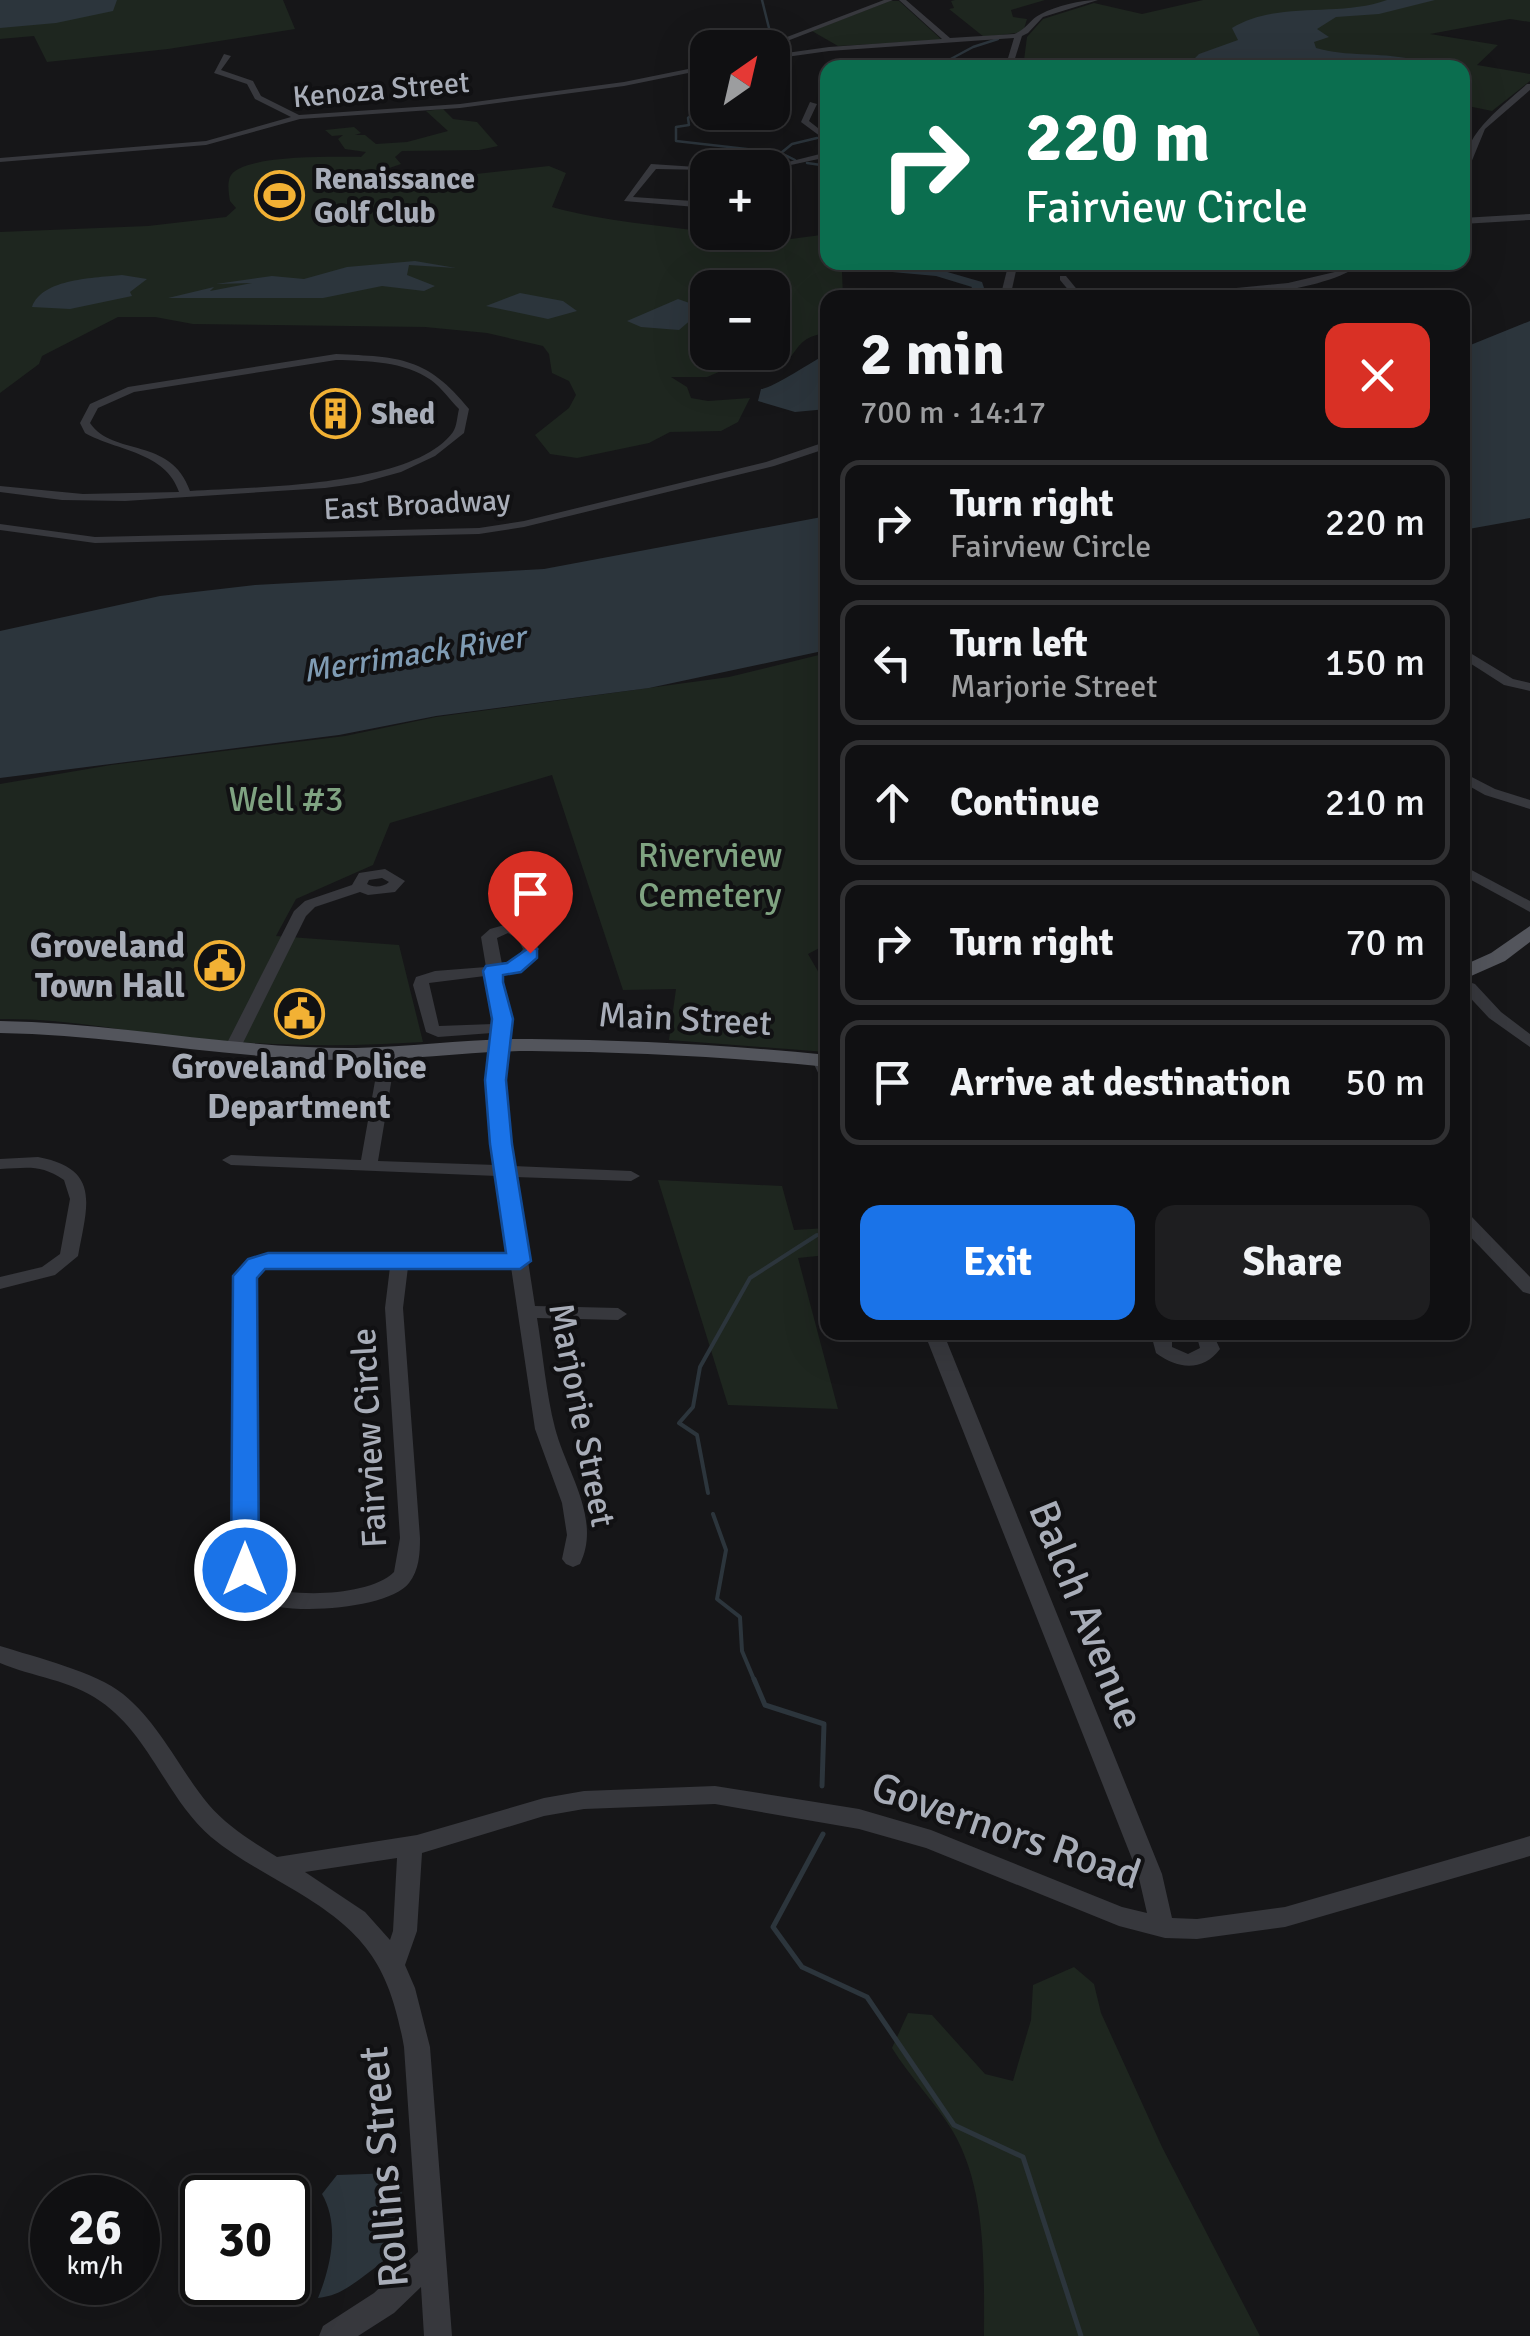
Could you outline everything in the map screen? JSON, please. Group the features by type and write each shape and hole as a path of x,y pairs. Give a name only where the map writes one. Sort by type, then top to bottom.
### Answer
{"main road":[{"path":"1470,981 1530,932"},
{"name":"Main Street","path":"0,1027 67,1028 232,1049 322,1054 397,1052 499,1037 820,1066"}],"street":[{"path":"790,37 890,0"},
{"path":"902,0 950,41"},
{"path":"1011,60 1018,38 1041,16 1095,0"},
{"path":"790,55 1018,38"},
{"path":"227,56 217,71 220,75 250,83 258,97 297,117"},
{"name":"Kenoza Street","path":"0,160 218,141 297,117 460,106 624,84 690,70"},
{"path":"1470,156 1482,128 1530,86"},
{"path":"813,104 805,122 820,134"},
{"path":"790,163 820,156"},
{"path":"690,167 652,166 627,199 690,204"},
{"path":"1470,221 1530,221"},
{"path":"1225,290 1301,283 1350,270"},
{"path":"1063,278 1073,290"},
{"path":"0,489 80,498 186,495 325,485 390,472 424,458 451,440 462,426 464,408 438,379 417,368 386,360 336,357 138,387 107,398 88,411 84,420 89,431 162,461 180,477 186,495"},
{"name":"East Broadway","path":"0,527 95,540 480,531 524,524 770,464 820,447"},
{"path":"1470,657 1509,682 1530,687"},
{"path":"1470,781 1530,806"},
{"path":"1470,873 1530,907"},
{"path":"232,1049 299,914 310,904 360,887"},
{"name":"Marjorie Street","path":"499,1037 432,1029 422,980 437,975 493,971 502,1019 496,1080 505,1172 544,1429 572,1503 577,1534 573,1559"},
{"path":"1470,990 1495,1016 1530,1042"},
{"path":"369,1165 386,1064 397,1052"},
{"path":"231,1160 631,1176"},
{"path":"0,1164 54,1165 72,1176 79,1199 69,1256 48,1271 0,1283"},
{"path":"1470,1225 1530,1288"},
{"name":"Fairview Circle","path":"400,1261 394,1308 408,1480 408,1566 394,1586 380,1592 294,1602 266,1598 256,1591 245,1570 245,1276 256,1264 268,1260 520,1261"},
{"path":"528,1312 618,1314"},
{"name":"Balch Avenue","path":"936,1340 1150,1874 1162,1927"},
{"path":"1162,1340 1163,1349 1174,1357 1189,1360 1208,1353 1207,1340"},
{"name":"Rollins Street","path":"0,1654 32,1668 92,1685 113,1698 146,1733 170,1774 215,1826 346,1912 371,1934 393,1964 404,1991 418,2059 438,2336"},
{"name":"Governors Road","path":"274,1867 410,1847 544,1806 584,1800 715,1794 860,1819 931,1840 1086,1903 1162,1927 1224,1928 1285,1916 1530,1846"},
{"path":"393,1964 406,1930 410,1847"},
{"path":"333,2336 384,2303 432,2258"}],"green space":[{"path":"0,0 283,0 295,29 168,49 47,62 34,36 0,39"},
{"path":"1045,0 1011,10 1013,17 1027,19 1023,32 984,37 949,9 954,8 951,1"},
{"path":"1203,0 1530,0 1530,22 1510,19 1430,34 1498,45 1477,65 1530,74 1530,81 1492,111 1470,106 1470,60 1024,60 1027,37 1043,19 1094,3 1142,14"},
{"path":"899,1 942,40 838,46 812,31"},
{"name":"Renaissance Golf Club","path":"443,109 453,119 477,122 498,146 479,150 402,151 395,157 401,164 372,174 371,190 389,192 430,179 549,166 566,173 552,207 690,230 690,250 790,250 790,239 820,235 820,270 842,272 843,290 820,290 820,334 806,339 790,357 790,270 690,270 690,370 721,371 707,377 671,377 687,387 691,398 750,398 738,422 721,431 670,432 649,443 577,458 550,454 535,435 569,408 576,395 569,381 552,373 549,354 543,346 487,333 425,327 193,324 155,317 118,317 42,356 39,364 0,393 0,232 148,226 226,217 236,208 230,201 228,186 237,170 269,161 361,157 366,152 345,149 338,139 343,135 332,136 325,130 354,127 361,133 355,135 365,135 376,144 407,142 448,131 426,111"},
{"path":"820,655 820,948 808,954 820,975 820,1052 669,1040 676,989 623,990 552,775 390,823 373,865 296,899 276,936 399,945 423,1042 256,1043 0,1019 0,784 729,677"},
{"path":"658,1180 782,1186 794,1230 820,1228 820,1256 798,1258 838,1409 728,1405"},
{"path":"1074,1967 1094,1984 1101,2013 1162,2147 1260,2336 984,2336 981,2230 972,2177 952,2130 892,2048 908,2013 932,2015 985,2074 1013,2081 1031,2020 1033,1985"}],"water":[{"path":"0,0 117,0 113,11 56,23 0,28"},
{"path":"1387,0 1435,0 1379,14 1336,17 1317,29 1329,37 1314,42 1316,48 1411,60 1193,60 1199,54 1238,40 1232,28 1250,19"},
{"path":"415,261 456,268 409,265 407,275 435,286 424,291 382,286 323,298 168,298 252,283 216,284 272,276 304,279 347,267"},
{"path":"122,275 147,279 130,292 132,296 70,309 32,307 38,297 58,285"},
{"path":"520,293 563,301 577,311 548,319 486,306"},
{"path":"678,299 690,303 690,321 679,330 641,327 627,321"},
{"path":"1530,321 1530,518 1470,529 1470,345"},
{"path":"820,358 820,410 795,412 758,401 761,389"},
{"name":"Merrimack River","path":"820,517 820,651 649,688 436,716 339,735 0,778 0,631 160,596 255,585 544,569"},
{"path":"394,2173 402,2196 397,2243 379,2264 350,2286 318,2298 332,2246 331,2219 322,2194 337,2175"}],"waterway":[{"path":"762,0 770,30"},
{"path":"949,60 998,39"},
{"path":"690,116 689,125 676,127 676,141 755,150"},
{"path":"785,150 792,144 817,138"},
{"path":"790,158 795,160"},
{"path":"807,163 820,165"},
{"path":"908,270 937,273 978,285 979,290"},
{"path":"708,1493 697,1435 679,1423 693,1407 700,1367 750,1278 817,1235"},
{"path":"713,1514 726,1550 717,1599 740,1617 742,1651 755,1682"},
{"path":"754,1679 765,1705 824,1724 822,1786"},
{"path":"823,1834 773,1927 802,1967 867,1997 954,2125 1023,2157 1081,2336"}],"place":[{"name":"Renaissance Golf Club","path":"279,196"},
{"name":"Shed","path":"336,414"},
{"name":"Groveland Town Hall","path":"220,965"},
{"name":"Groveland Police Department","path":"299,1014"}],"route":[{"path":"245,1570 245,1276 256,1264 268,1260 520,1261 501,1144 496,1080 502,1019 492,982 493,971 514,968 530,953"}],"park label":[{"name":"Well #3","path":"286,799"},
{"name":"Riverview Cemetery","path":"710,875"}]}
